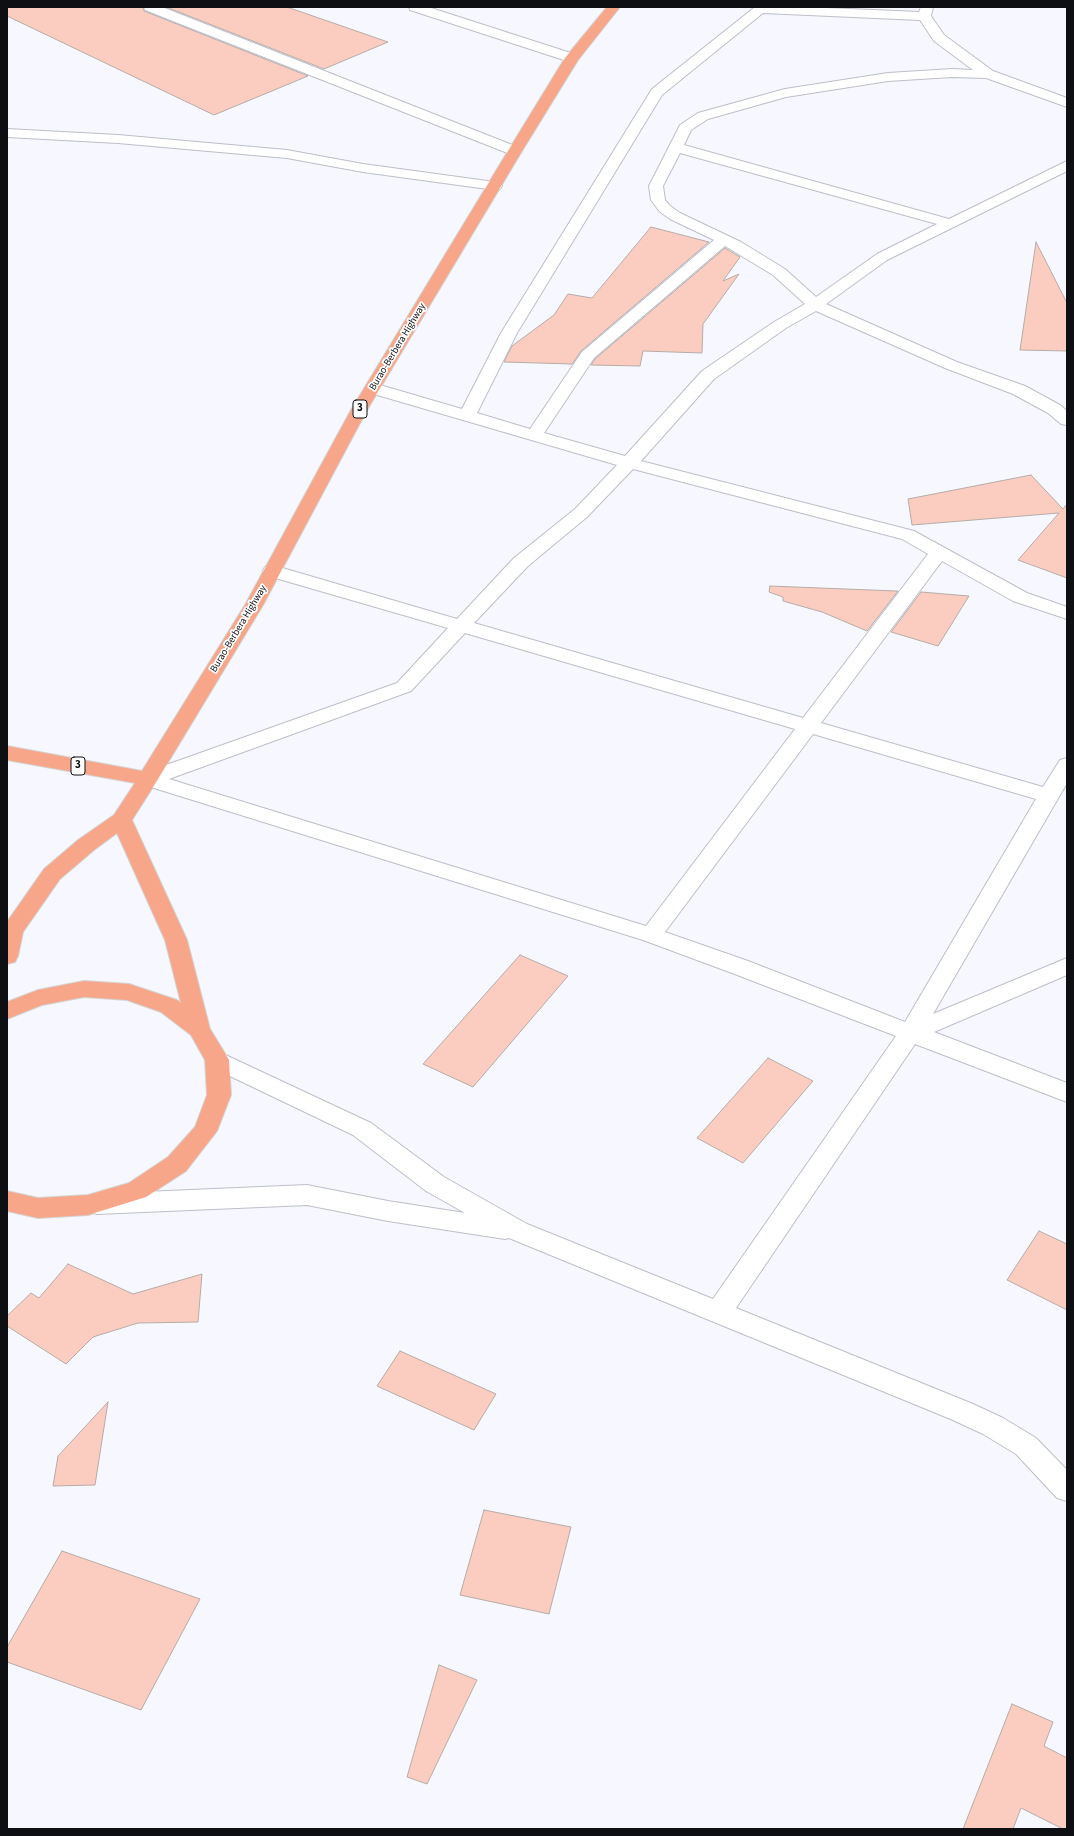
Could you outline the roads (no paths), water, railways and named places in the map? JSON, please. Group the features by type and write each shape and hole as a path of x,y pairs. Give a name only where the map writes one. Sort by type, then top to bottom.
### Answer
{"highway":[{"name":"Burao-Berbera Highway","path":"121,820 148,779 254,605 373,388 515,151 572,58 614,7"},
{"name":"3","path":"7,753 148,779"},
{"path":"7,956 12,931 52,874 86,845 121,820 176,940 199,1029 217,1060 219,1095 205,1131 177,1164 137,1190 88,1205 38,1208 7,1205"},
{"path":"7,1010 38,998 84,989 129,992 169,1006 199,1029"},
{"path":"7,1201 38,1208"}],"street":[{"path":"150,7 515,151"},
{"path":"415,7 572,58"},
{"path":"467,415 509,333 656,92 762,8 925,11 939,38 988,74 1067,103"},
{"path":"988,74 952,73 888,77 785,93 703,116 692,121 685,128 656,186 658,200 665,209 675,216 724,239 779,272 815,305 951,365 1019,390 1054,409 1067,420"},
{"path":"7,133 40,136 118,139 287,154 362,168 495,186"},
{"path":"676,147 948,224"},
{"path":"148,779 404,687 520,562 581,513 629,463 708,375 780,325 815,305 882,256 1067,165"},
{"path":"534,435 588,355 724,239"},
{"path":"373,388 629,463 908,535 1020,597 1067,613"},
{"path":"651,935 939,552"},
{"path":"272,571 1049,796"},
{"path":"718,1313 910,1033 1067,765"},
{"path":"148,779 651,935 740,967 1067,1093"},
{"path":"910,1033 1067,966"},
{"path":"217,1060 362,1129 435,1184 518,1231 963,1412 993,1426 1026,1446 1067,1489"},
{"path":"88,1205 307,1194 388,1211 518,1231"}]}
